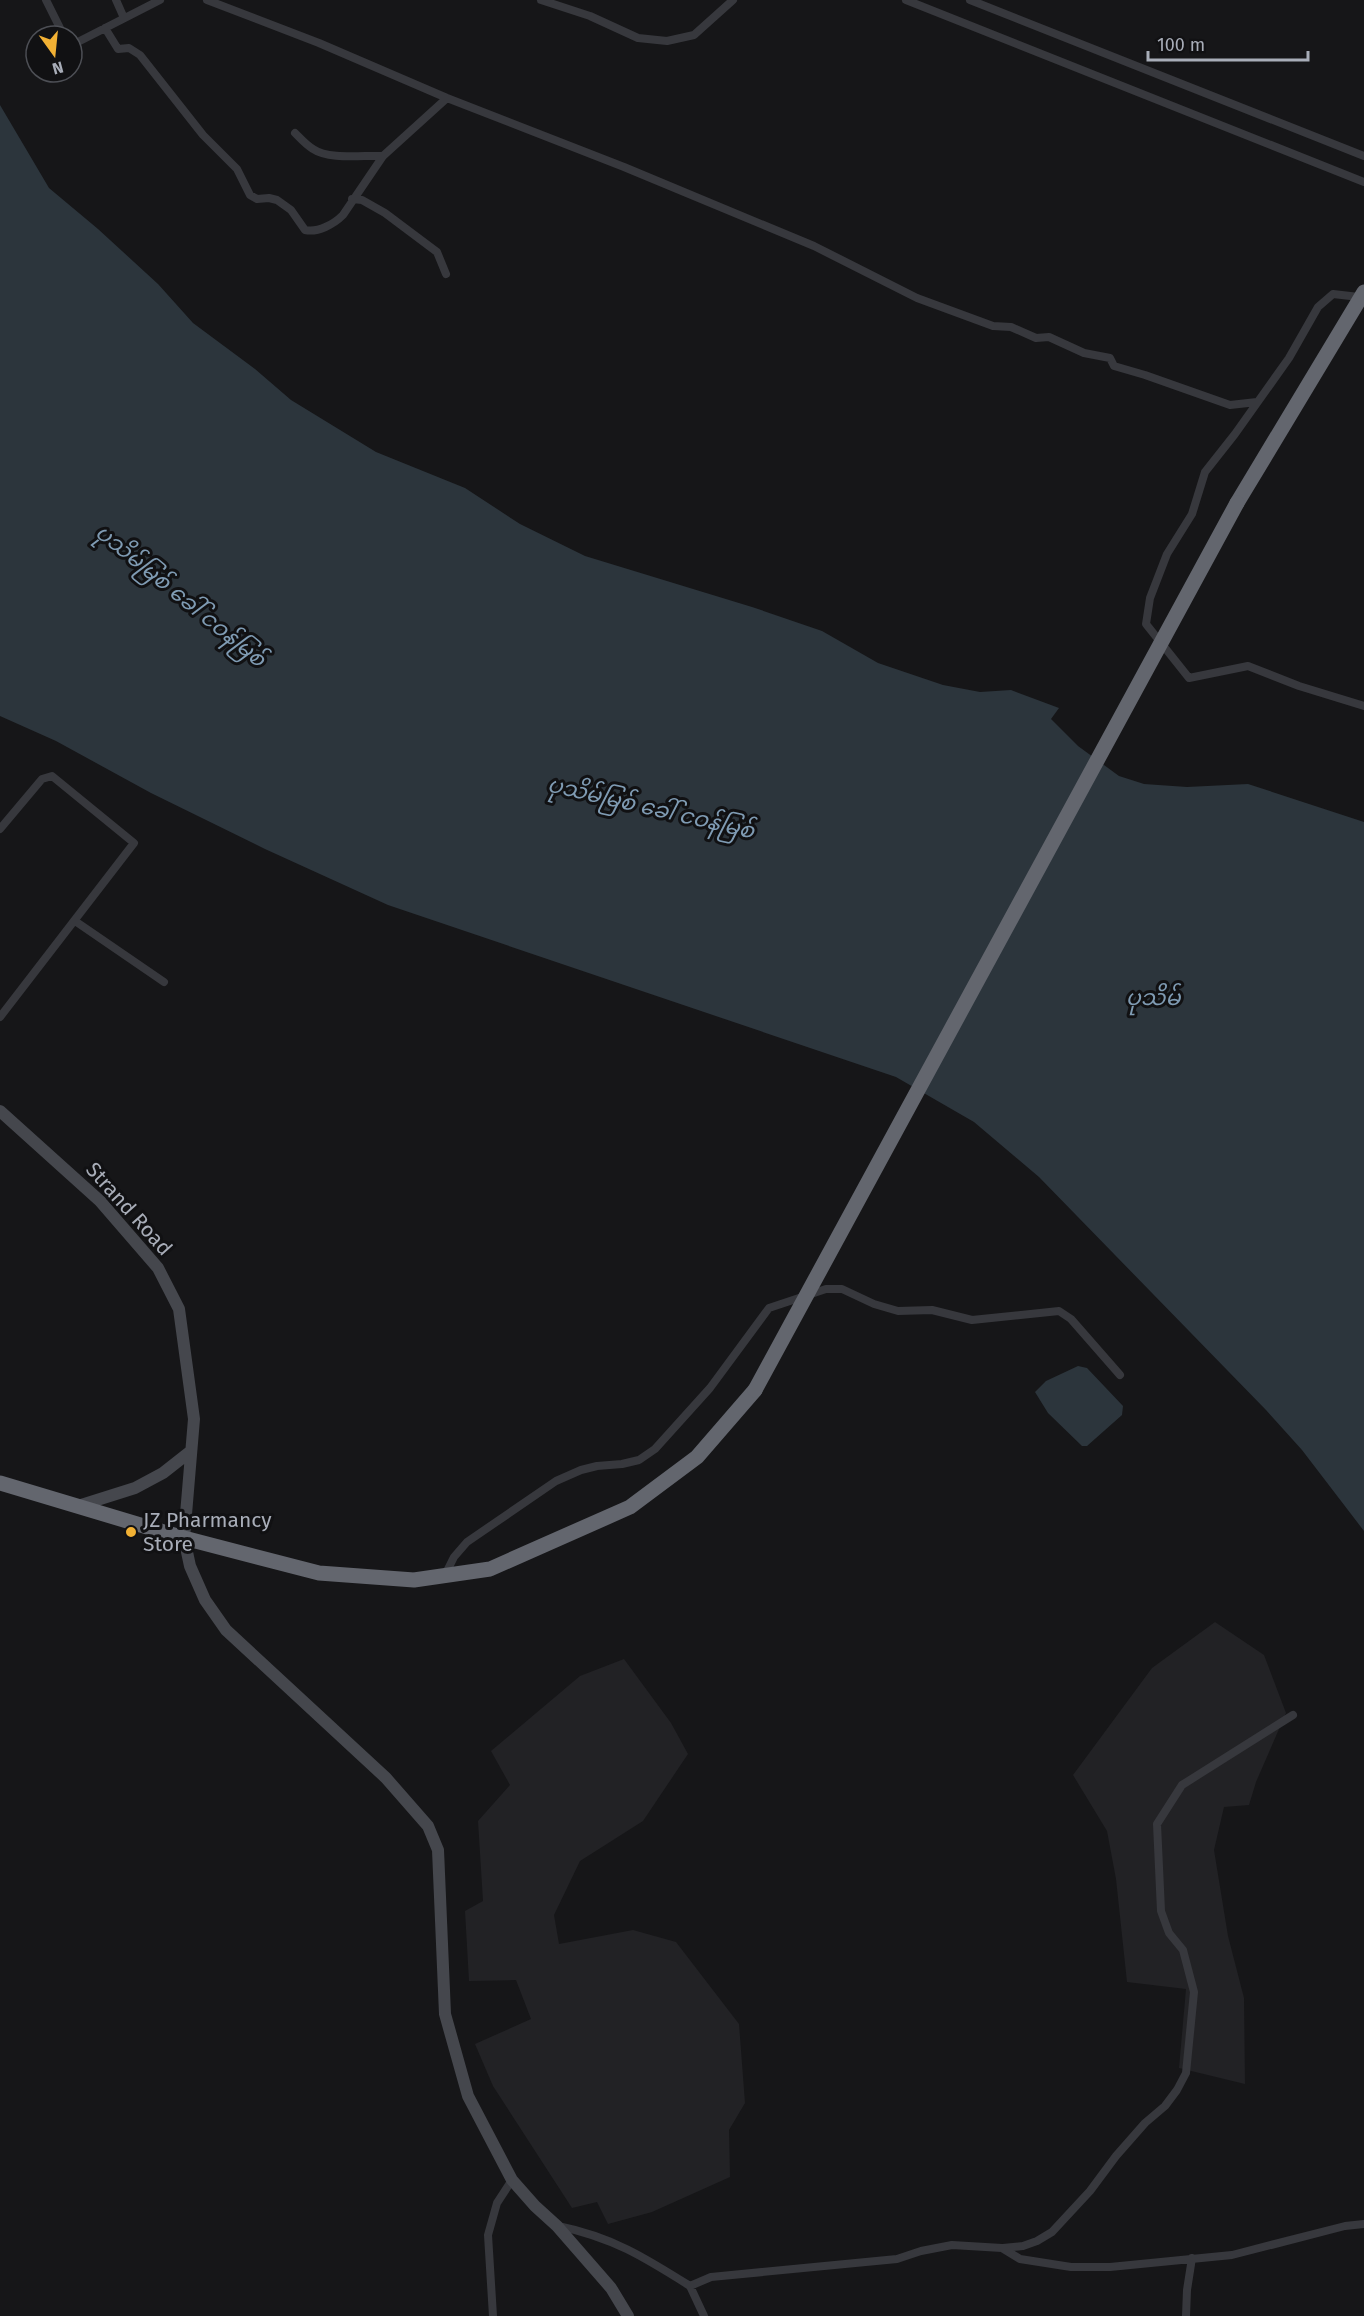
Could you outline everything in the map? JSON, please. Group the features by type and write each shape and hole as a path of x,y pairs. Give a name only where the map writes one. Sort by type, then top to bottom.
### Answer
{"highway":[{"path":"0,1483 184,1538 320,1573 414,1580 490,1569 630,1507 697,1457 755,1390 1237,502 1362,293"}],"street":[{"path":"46,0 58,24"},
{"path":"116,0 124,18"},
{"path":"84,39 160,0"},
{"path":"207,0 319,43 447,98 624,167 814,246 917,298 993,326 1011,327 1036,338 1049,337 1084,353 1110,358 1113,366 1156,378 1230,405 1257,402"},
{"path":"541,0 590,16 638,38 667,41 694,36 733,0"},
{"path":"906,0 1364,182"},
{"path":"970,0 1364,156"},
{"path":"105,28 118,49 129,48 140,55 203,135 237,169 253,198 278,200 291,210 305,230 310,232 335,223 343,215 383,156 447,98"},
{"path":"295,134 313,149 324,154 383,156"},
{"path":"352,199 363,200 385,213 437,252 446,274"},
{"path":"1362,293 1333,294 1318,307 1289,358 1205,472 1192,514 1167,554 1150,598 1146,624 1189,678 1248,666 1299,686 1364,706"},
{"path":"0,829 42,779 52,777 134,843 0,1017"},
{"path":"75,921 164,982"},
{"name":"Strand Road","path":"0,1111 100,1201 158,1268 179,1309 194,1419 184,1538 190,1566 205,1600 226,1630 386,1778 428,1826 438,1850 445,2014 468,2096 512,2180 557,2226 611,2288 628,2316"},
{"path":"445,1575 454,1557 467,1542 556,1481 580,1470 639,1460 656,1449 710,1388 769,1308 826,1289 842,1289 874,1304 898,1311 932,1310 972,1320 1059,1311 1071,1319 1120,1375"},
{"path":"76,1507 135,1488 163,1473 191,1451"},
{"path":"690,2286 711,2277 897,2259 921,2251 952,2246 1002,2248 1023,2246 1052,2232 1090,2191 1145,2123 1165,2106 1186,2073 1194,1992 1183,1950 1169,1933 1161,1911 1157,1824 1182,1785 1293,1715"},
{"path":"494,2316 488,2235 497,2203 512,2180"},
{"path":"1002,2248 1020,2259 1071,2267 1110,2267 1232,2255 1345,2226 1364,2224"},
{"path":"557,2226 610,2240 690,2286 704,2316"},
{"path":"1186,2316 1192,2258"}],"shaded area":[{"path":"1215,1622 1264,1655 1286,1713 1256,1782 1249,1805 1224,1807 1214,1850 1228,1936 1244,1998 1245,2084 1179,2068 1186,1989 1127,1982 1116,1879 1107,1831 1073,1775 1152,1668"},
{"path":"624,1659 671,1723 688,1754 643,1821 580,1861 554,1915 559,1944 633,1930 676,1942 739,2024 745,2103 729,2130 730,2177 652,2212 608,2224 597,2202 572,2208 493,2086 475,2044 531,2019 516,1980 469,1981 465,1911 483,1901 478,1821 510,1785 491,1751 580,1676"}],"water":[{"name":"ပုသိမ်","path":"0,105 49,188 158,284 193,323 255,369 291,400 376,452 465,488 520,524 585,556 822,631 878,663 943,685 980,692 1011,690 1059,708 1051,719 1078,746 1119,776 1144,784 1187,787 1248,784 1364,822 1364,1531 1302,1450 1266,1410 1039,1177 974,1122 896,1077 388,905 265,849 151,793 56,741 0,716"},
{"path":"1078,1366 1087,1368 1123,1406 1122,1415 1087,1446 1082,1446 1048,1413 1035,1392 1046,1381"}],"place":[{"name":"JZ Pharmancy Store","path":"131,1532"}],"water label":[{"name":"ပုသိမ်မြစ် ခေါ် ငဝန်မြစ်","path":"181,595"},
{"name":"ပုသိမ်မြစ် ခေါ် ငဝန်မြစ်","path":"651,807"}]}
